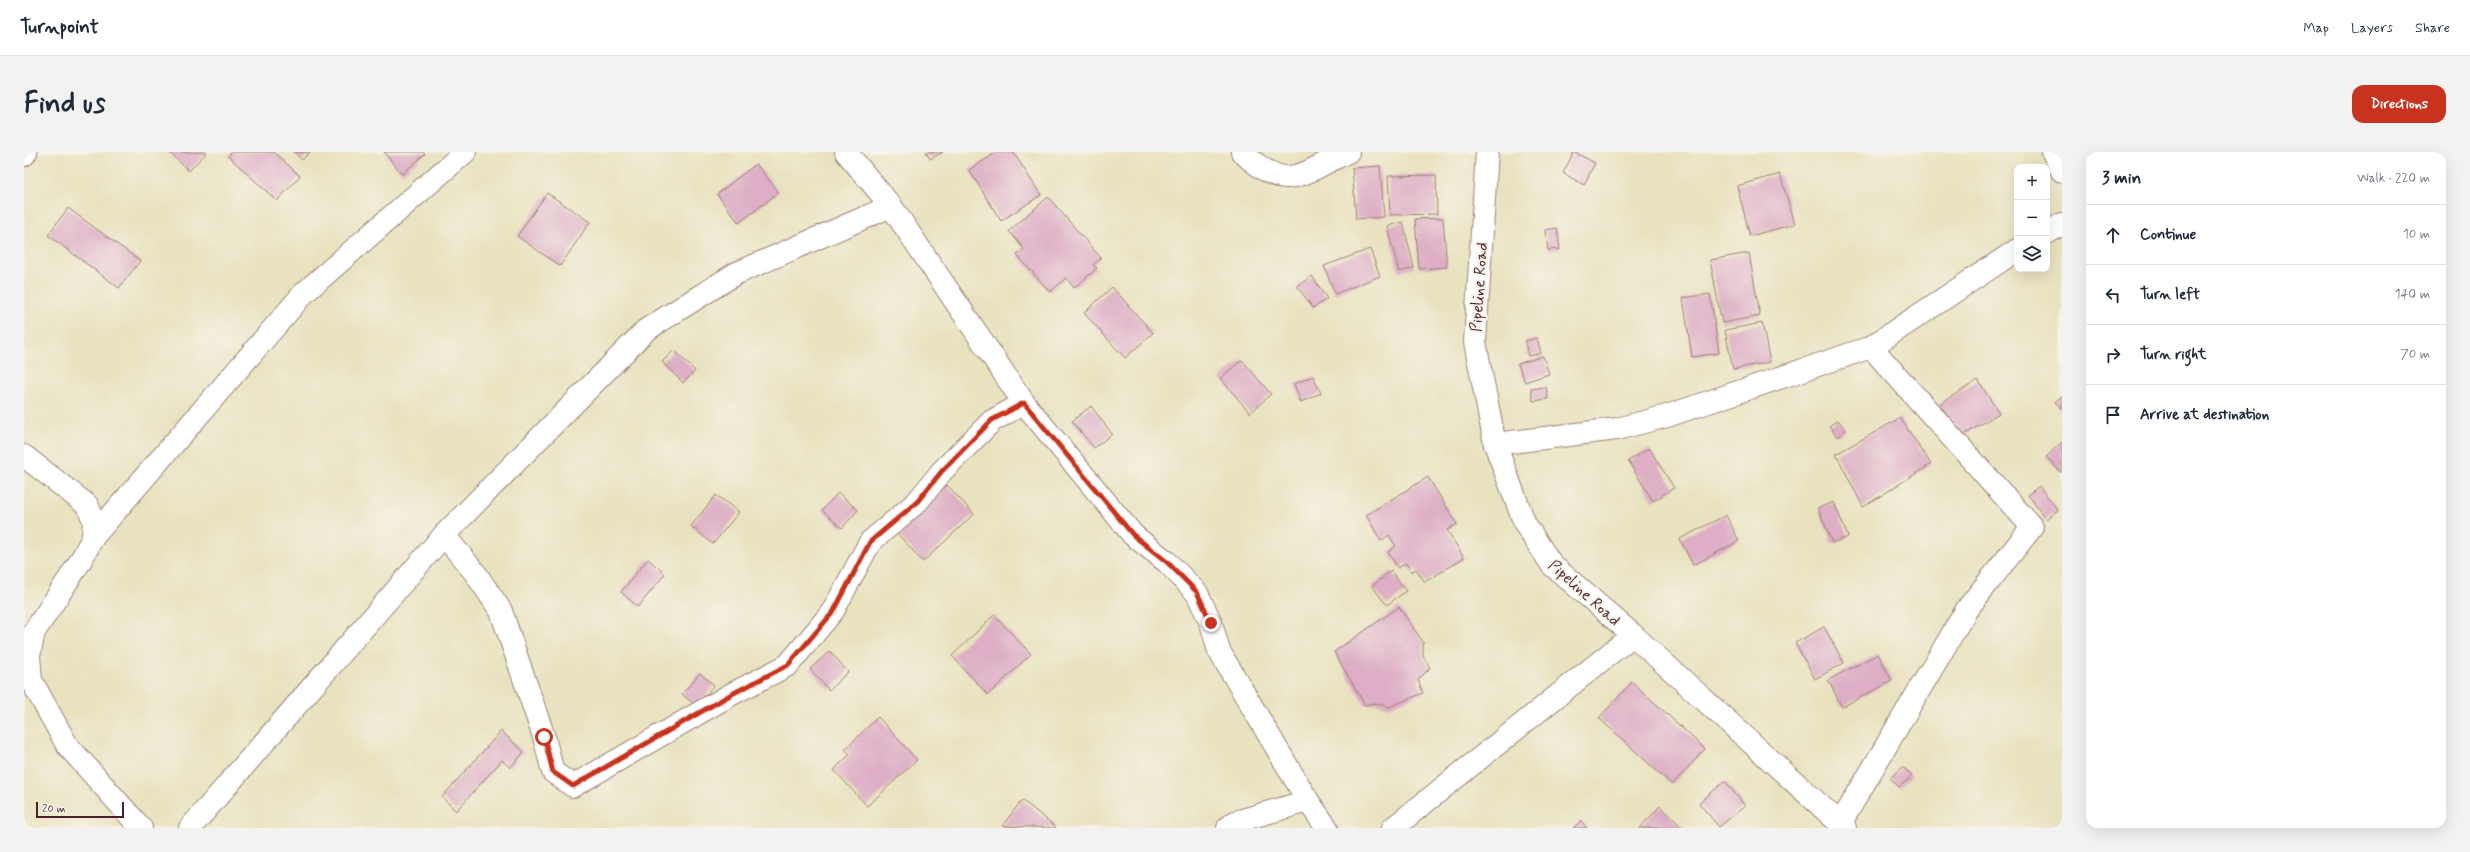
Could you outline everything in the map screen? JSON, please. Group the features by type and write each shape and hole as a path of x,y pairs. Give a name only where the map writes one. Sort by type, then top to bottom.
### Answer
{"street":[{"path":"141,828 67,744 31,680 29,656 34,632 80,562 93,537 304,294 465,152"},
{"path":"846,152 891,206 1024,403 1133,535 1167,562 1197,592 1211,623 1219,651 1308,801 1327,828"},
{"path":"1242,152 1256,165 1276,176 1292,178 1348,152"},
{"name":"Pipeline Road","path":"1488,152 1475,342 1495,444 1525,524 1552,565 1633,635 1843,826"},
{"path":"2053,152 2062,171"},
{"path":"190,828 444,535 646,330 735,274 891,206"},
{"path":"2050,230 2062,224"},
{"path":"1495,444 1617,429 1667,416 1871,346 2014,252"},
{"path":"1843,826 1967,609 2032,527 1871,346"},
{"path":"444,535 476,574 501,611 544,737 553,772 573,786 730,695 788,665 834,611 870,542 917,502 942,471 992,420 1024,403"},
{"path":"24,456 87,506 94,520 93,537"},
{"path":"1393,828 1633,635"},
{"path":"1228,828 1235,822 1308,801"}],"building":[{"path":"169,152 207,152 189,171"},
{"path":"232,152 274,152 300,176 277,201 228,156"},
{"path":"294,152 310,152 302,160"},
{"path":"384,152 423,152 425,154 402,174"},
{"path":"926,152 943,152 930,159"},
{"path":"997,152 1013,152 1041,195 1001,221 969,170"},
{"path":"1574,152 1595,163 1584,185 1563,173"},
{"path":"756,164 779,192 739,223 717,194"},
{"path":"1380,166 1384,217 1356,219 1352,168"},
{"path":"1780,174 1795,224 1750,236 1737,186"},
{"path":"1436,175 1437,214 1390,215 1388,176"},
{"path":"547,193 590,222 560,266 517,236"},
{"path":"1048,197 1101,258 1093,265 1097,268 1074,288 1066,278 1050,292 1017,255 1024,249 1009,231"},
{"path":"68,208 140,261 119,288 48,235"},
{"path":"1443,218 1447,267 1419,269 1415,219"},
{"path":"1403,222 1414,268 1399,272 1387,226"},
{"path":"1557,228 1560,249 1548,250 1545,230"},
{"path":"1370,249 1380,276 1335,294 1324,266"},
{"path":"1749,253 1760,316 1722,323 1710,260"},
{"path":"1312,276 1327,299 1313,308 1297,286"},
{"path":"1112,287 1153,333 1125,358 1084,313"},
{"path":"1710,294 1719,353 1692,357 1683,298"},
{"path":"1762,323 1770,362 1733,369 1725,330"},
{"path":"1537,338 1541,353 1528,356 1525,341"},
{"path":"674,350 695,371 683,383 662,362"},
{"path":"1543,356 1549,374 1525,382 1518,364"},
{"path":"1242,360 1271,394 1250,413 1220,378"},
{"path":"1313,376 1321,393 1301,402 1294,384"},
{"path":"1978,380 1999,413 1961,437 1940,404"},
{"path":"1546,387 1548,399 1533,401 1531,389"},
{"path":"2062,396 2062,409 2055,402"},
{"path":"1091,406 1112,434 1094,448 1072,421"},
{"path":"1900,418 1931,464 1863,507 1836,454"},
{"path":"1838,420 1846,430 1837,437 1829,426"},
{"path":"2062,442 2062,473 2046,457"},
{"path":"1649,448 1674,488 1653,501 1628,461"},
{"path":"1428,477 1457,524 1447,530 1464,558 1425,582 1416,569 1411,572 1406,563 1398,568 1388,552 1396,546 1389,535 1381,541 1366,515"},
{"path":"947,485 974,514 923,562 896,532"},
{"path":"2039,486 2058,510 2046,519 2028,495"},
{"path":"838,493 858,510 842,528 822,510"},
{"path":"716,495 739,512 713,544 691,526"},
{"path":"1834,502 1848,537 1832,543 1818,508"},
{"path":"1726,515 1739,541 1693,565 1680,539"},
{"path":"648,559 665,574 638,607 621,592"},
{"path":"1391,571 1406,591 1387,605 1372,586"},
{"path":"1399,607 1423,642 1423,656 1430,668 1418,680 1423,693 1389,707 1375,703 1365,705 1334,652"},
{"path":"994,615 1031,654 988,695 952,656"},
{"path":"1824,627 1844,663 1815,679 1795,643"},
{"path":"830,651 848,672 829,690 810,669"},
{"path":"1878,654 1892,681 1842,707 1828,680"},
{"path":"700,673 714,685 696,706 682,694"},
{"path":"1632,682 1705,749 1672,785 1599,718"},
{"path":"878,717 917,760 867,806 834,770 850,754 845,749"},
{"path":"501,731 524,752 510,768 502,760 456,811 442,797"},
{"path":"1903,767 1912,776 1899,787 1890,778"},
{"path":"1725,781 1745,806 1719,827 1699,803"},
{"path":"1022,800 1056,827 1002,826"},
{"path":"1660,806 1683,828 1640,828"},
{"path":"1581,821 1587,828 1573,828"}],"route":[{"path":"544,737 553,772 573,786 730,695 788,665 834,611 870,542 917,502 942,471 992,420 1024,403 1133,535 1167,562 1197,592 1211,623"}]}
